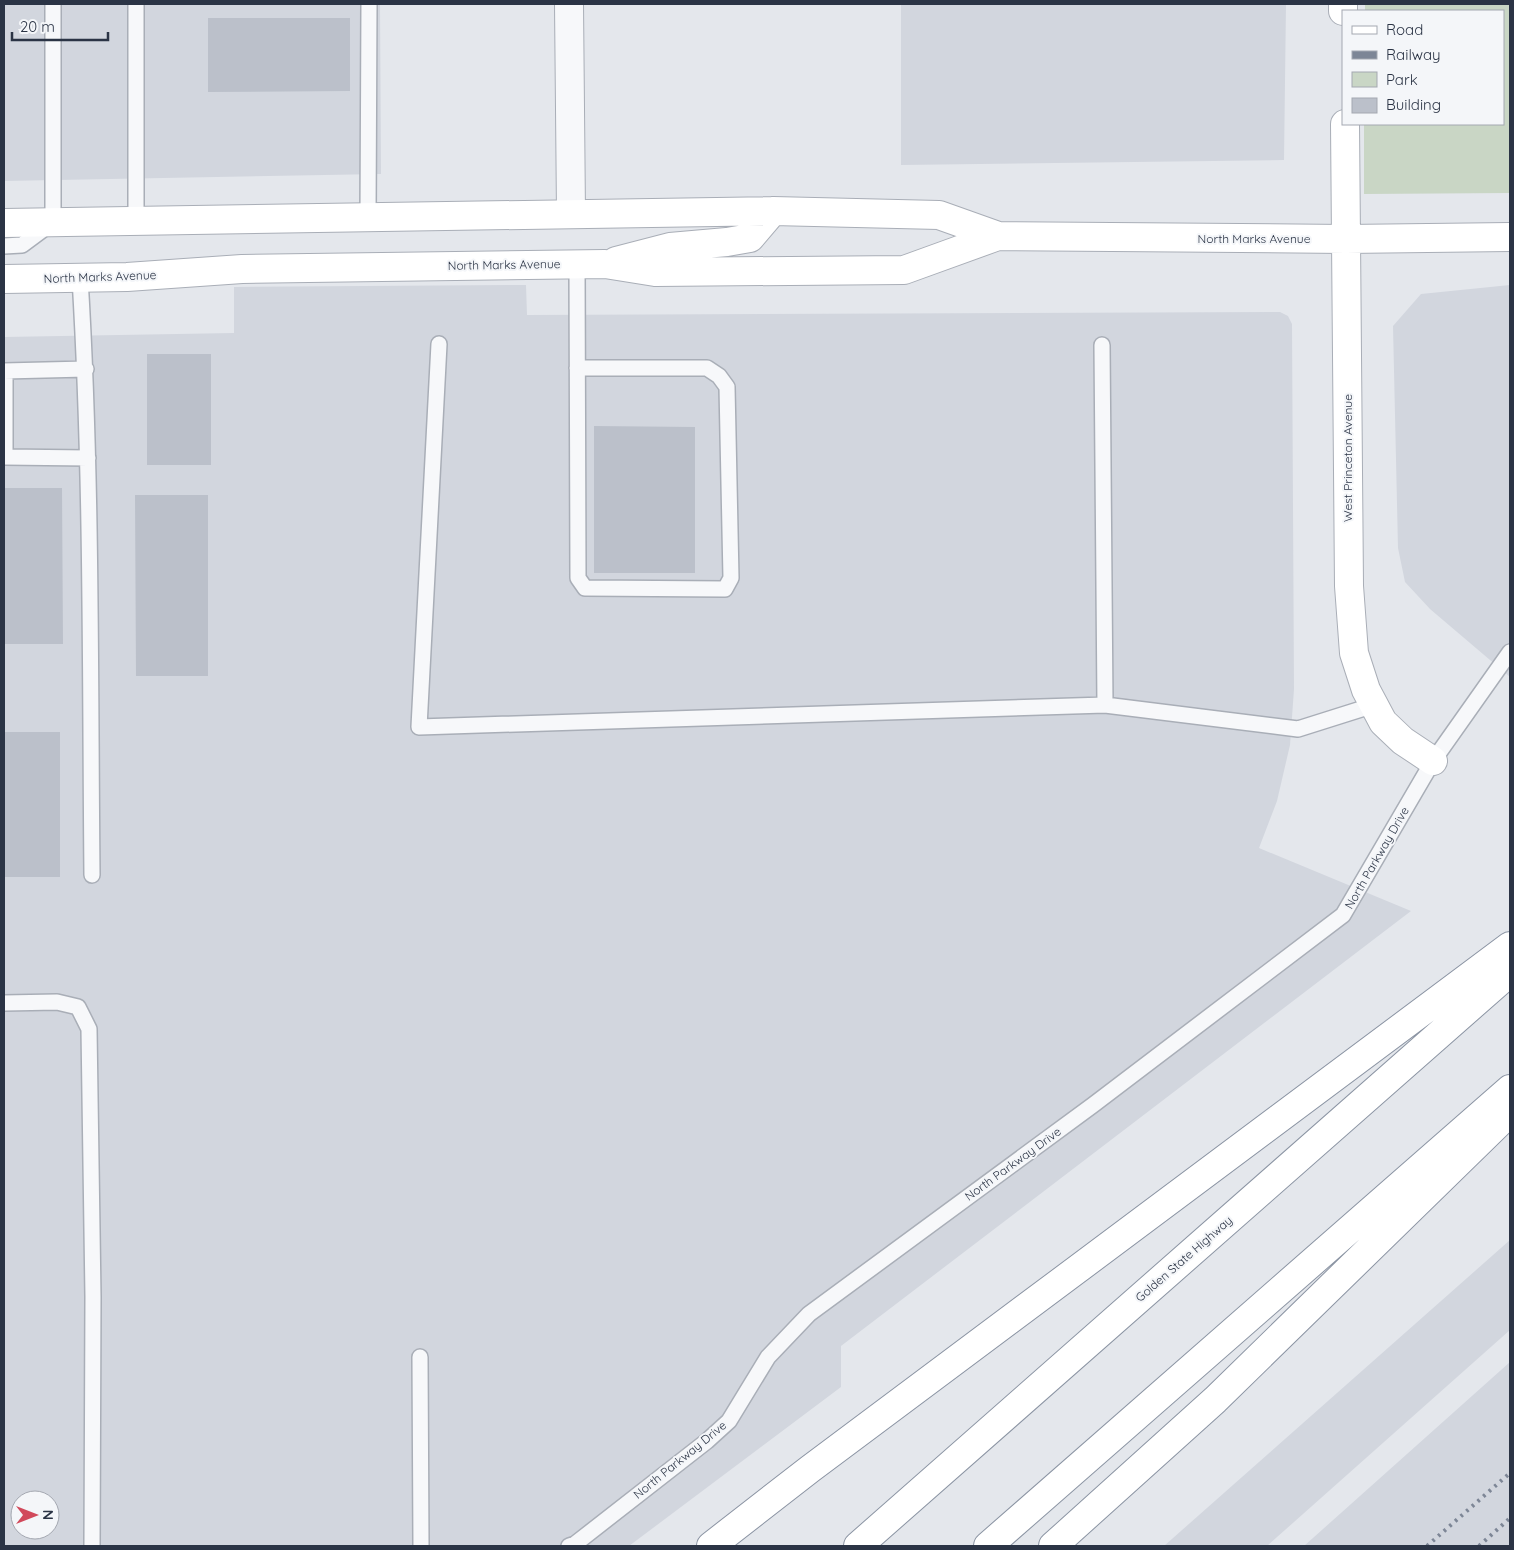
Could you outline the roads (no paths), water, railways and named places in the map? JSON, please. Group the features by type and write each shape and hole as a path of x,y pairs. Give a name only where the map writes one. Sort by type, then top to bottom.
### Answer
{"main road":[{"name":"West Princeton Avenue","path":"1345,125 1349,586 1354,653 1366,690 1383,722 1402,741 1433,761"},
{"name":"North Marks Avenue","path":"4,223 773,212 939,215 998,236 1346,239 1510,237"},
{"path":"605,264 670,247 750,238 773,212"},
{"name":"North Marks Avenue","path":"4,279 127,277 242,269 577,264 605,264 655,272 904,270 998,236"},
{"path":"711,1546 810,1469 1510,946"},
{"name":"Golden State Highway","path":"858,1546 1510,972"},
{"path":"988,1546 1510,1089"},
{"path":"1068,1546 1510,1112"},
{"path":"1053,1546 1215,1400"}],"street":[{"path":"568,4 571,214"}],"lane":[{"path":"4,246 22,245 53,222 53,4"},
{"path":"136,4 136,221"},
{"path":"368,4 368,218"},
{"path":"577,264 577,368 578,578 585,588 725,589 731,578 727,387 719,376 707,368 577,368"},
{"path":"80,278 86,369 88,458 92,875"},
{"path":"439,344 419,727 1105,705 1298,729 1374,705"},
{"path":"1102,345 1105,705"},
{"path":"86,369 4,371 5,457 88,458"},
{"name":"North Parkway Drive","path":"569,1546 707,1441 729,1421 768,1357 809,1314 1093,1105 1343,916 1433,761 1510,652"},
{"path":"4,1003 57,1002 78,1007 89,1029 92,1546"},
{"path":"420,1356 422,1546"}],"railway":[{"path":"1427,1546 1510,1473"},
{"path":"1479,1546 1510,1518"}]}
